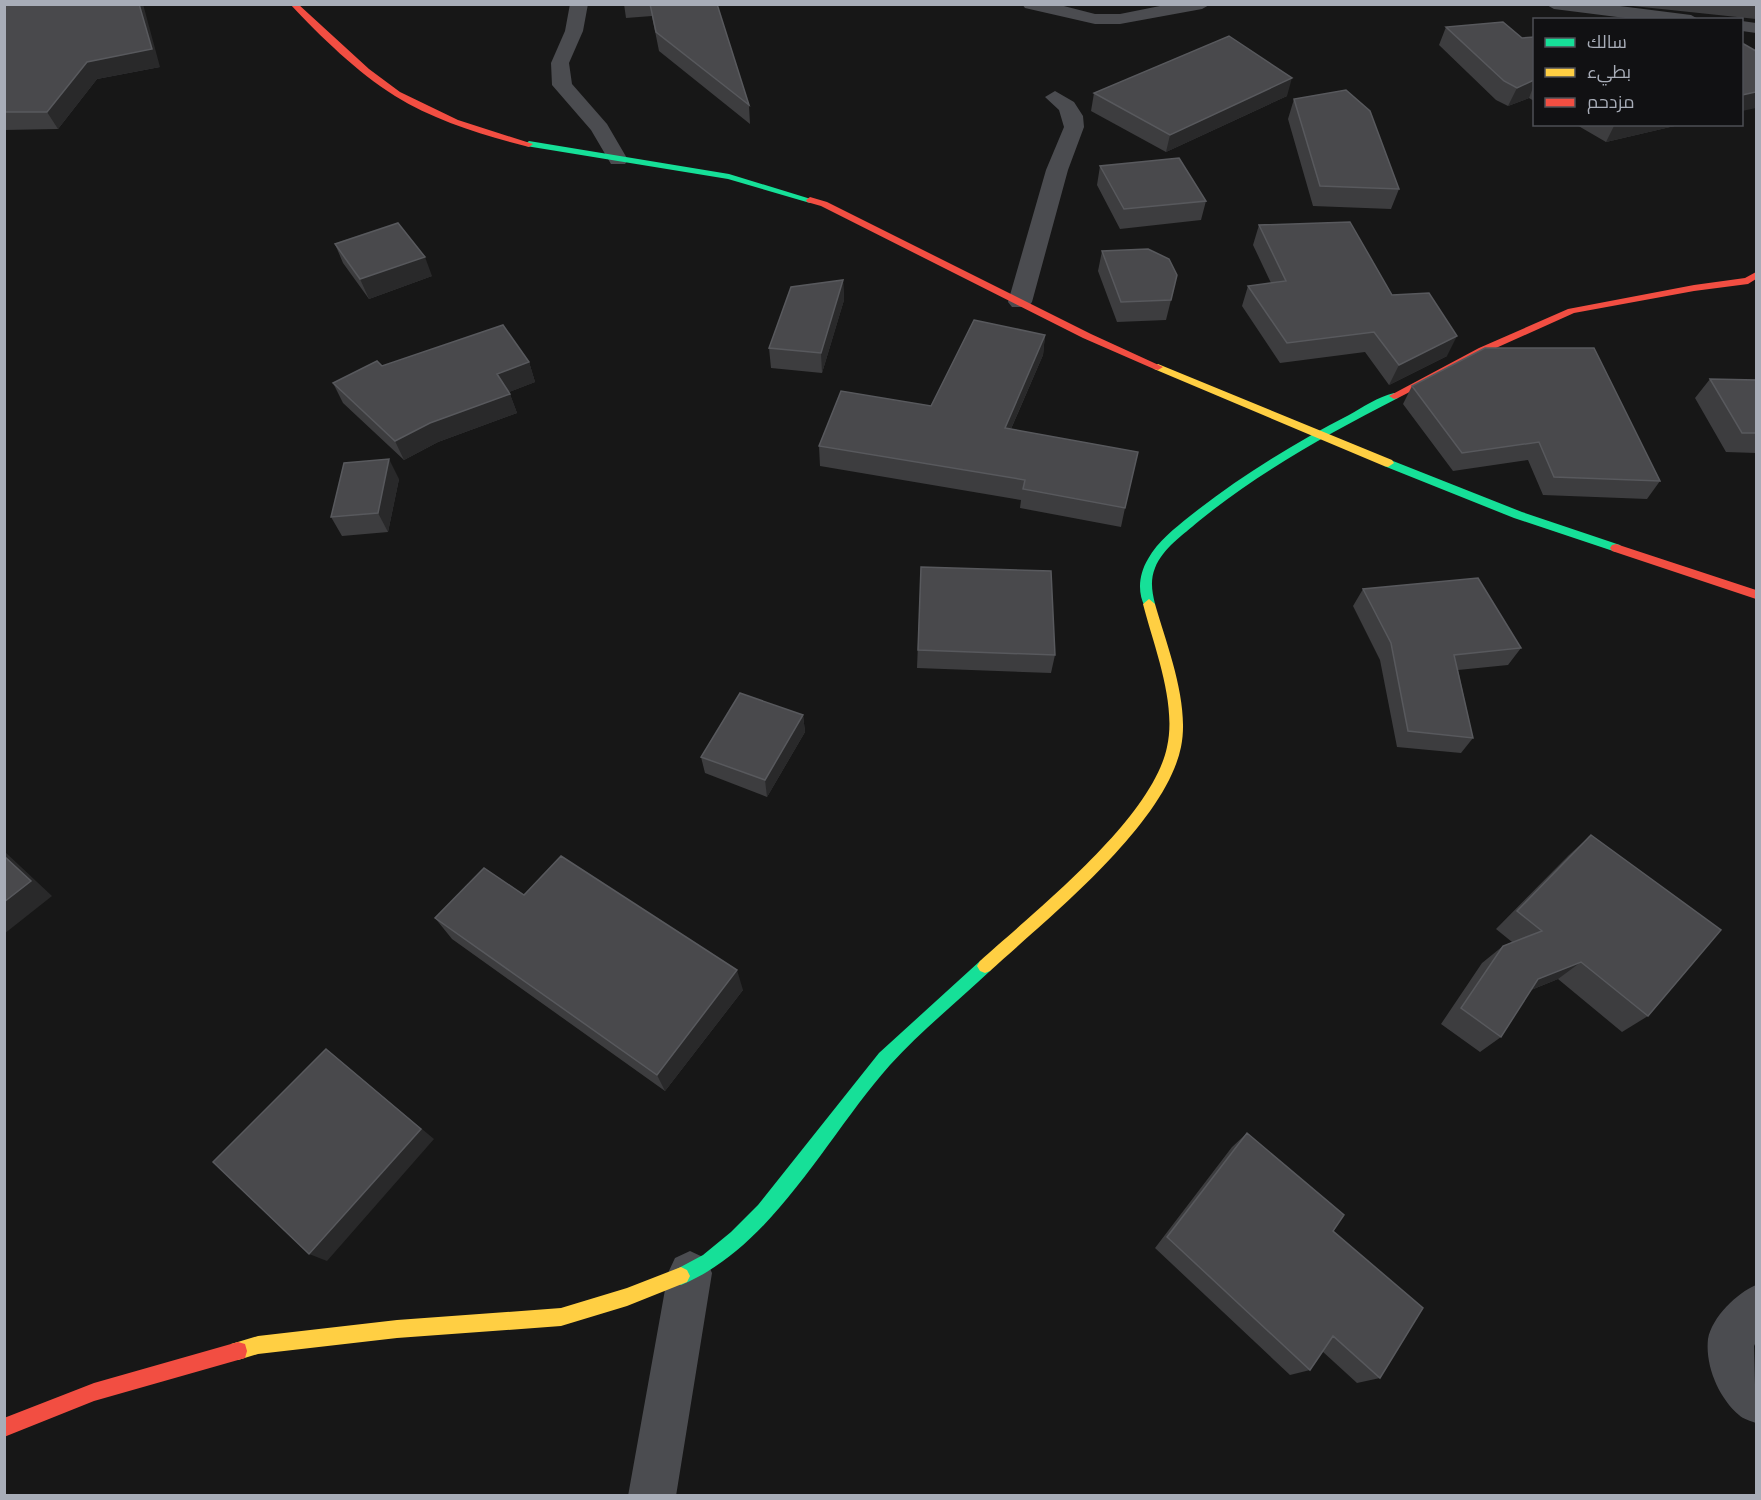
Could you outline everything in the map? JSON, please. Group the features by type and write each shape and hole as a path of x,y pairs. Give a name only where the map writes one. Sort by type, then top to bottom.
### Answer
{"street":[{"path":"293,4 387,87 412,103 497,136 554,150 729,177 824,204 1087,336 1317,435 1518,515 1756,595"},
{"path":"1031,4 1095,19 1120,19 1202,4"},
{"path":"1554,4 1674,18"},
{"path":"585,5 560,63 562,85 600,128 618,160"},
{"path":"1020,302 1057,170 1074,127 1073,116 1067,106 1055,97"},
{"path":"4,1428 94,1392 258,1345 397,1329 561,1317 627,1297 690,1273 720,1254 783,1187 833,1120 885,1059 951,994 1016,939 1131,827 1161,780 1174,748 1174,716 1162,652 1145,588 1148,569 1156,556 1177,533 1237,485 1317,435 1483,350 1571,311 1694,288 1748,281 1756,275"},
{"path":"652,1496 690,1273"},
{"path":"1756,1307 1731,1339 1733,1369 1756,1400"}],"building":[{"path":"4,4 139,4 152,49 87,62 47,112 4,112"},
{"path":"650,4 717,4 749,105 656,32"},
{"path":"1503,22 1522,38 1533,37 1533,80 1517,88 1504,81 1446,27"},
{"path":"1229,36 1292,78 1170,135 1094,93"},
{"path":"1743,44 1756,51 1756,92 1743,95"},
{"path":"1346,90 1370,111 1399,189 1320,186 1294,99"},
{"path":"1179,158 1206,201 1124,209 1100,166"},
{"path":"1350,222 1392,295 1429,293 1457,336 1399,365 1374,332 1287,343 1248,286 1286,281 1259,225"},
{"path":"398,223 425,257 360,279 335,244"},
{"path":"1148,249 1169,259 1177,275 1171,300 1121,302 1102,251"},
{"path":"843,280 821,353 769,348 791,287"},
{"path":"974,320 1045,335 1005,428 1138,452 1125,508 1023,489 1025,480 819,446 841,391 931,406"},
{"path":"503,325 529,362 497,374 510,394 430,423 395,441 333,383 377,361 382,366"},
{"path":"1485,348 1594,348 1660,481 1554,477 1539,442 1462,453 1412,386"},
{"path":"1710,379 1756,380 1756,433 1742,433"},
{"path":"389,459 378,513 331,517 344,463"},
{"path":"921,567 1051,571 1055,655 918,650"},
{"path":"1478,578 1521,648 1454,655 1473,738 1408,731 1391,643 1363,589"},
{"path":"740,693 803,715 765,780 701,757"},
{"path":"1591,835 1721,930 1648,1016 1581,962 1538,979 1501,1037 1461,1008 1503,946 1542,931 1517,911"},
{"path":"4,856 31,881 4,902"},
{"path":"561,856 737,970 657,1075 435,918 484,868 524,895"},
{"path":"326,1049 421,1129 309,1254 213,1162"},
{"path":"1247,1133 1344,1215 1333,1231 1423,1308 1380,1378 1333,1336 1310,1370 1167,1237"}],"traffic: fast":[{"path":"529,144 729,177 810,200"},
{"path":"1149,604 1146,577 1153,560 1164,546 1199,515 1269,465 1394,396"},
{"path":"1388,463 1518,515 1616,548"},
{"path":"681,1276 709,1261 737,1238 764,1211 885,1059 985,966"}],"traffic: slow":[{"path":"1158,367 1388,463"},
{"path":"985,966 1095,864 1147,804 1165,774 1174,747 1175,711 1149,604"},
{"path":"238,1351 258,1345 397,1329 561,1317 627,1297 681,1276"}],"traffic: jam":[{"path":"293,4 381,83 397,94 455,122 529,144"},
{"path":"810,200 824,204 1087,336 1158,367"},
{"path":"1394,396 1483,350 1571,311 1694,288 1748,281 1756,275"},
{"path":"1616,548 1756,595"},
{"path":"4,1428 94,1392 238,1351"}]}
